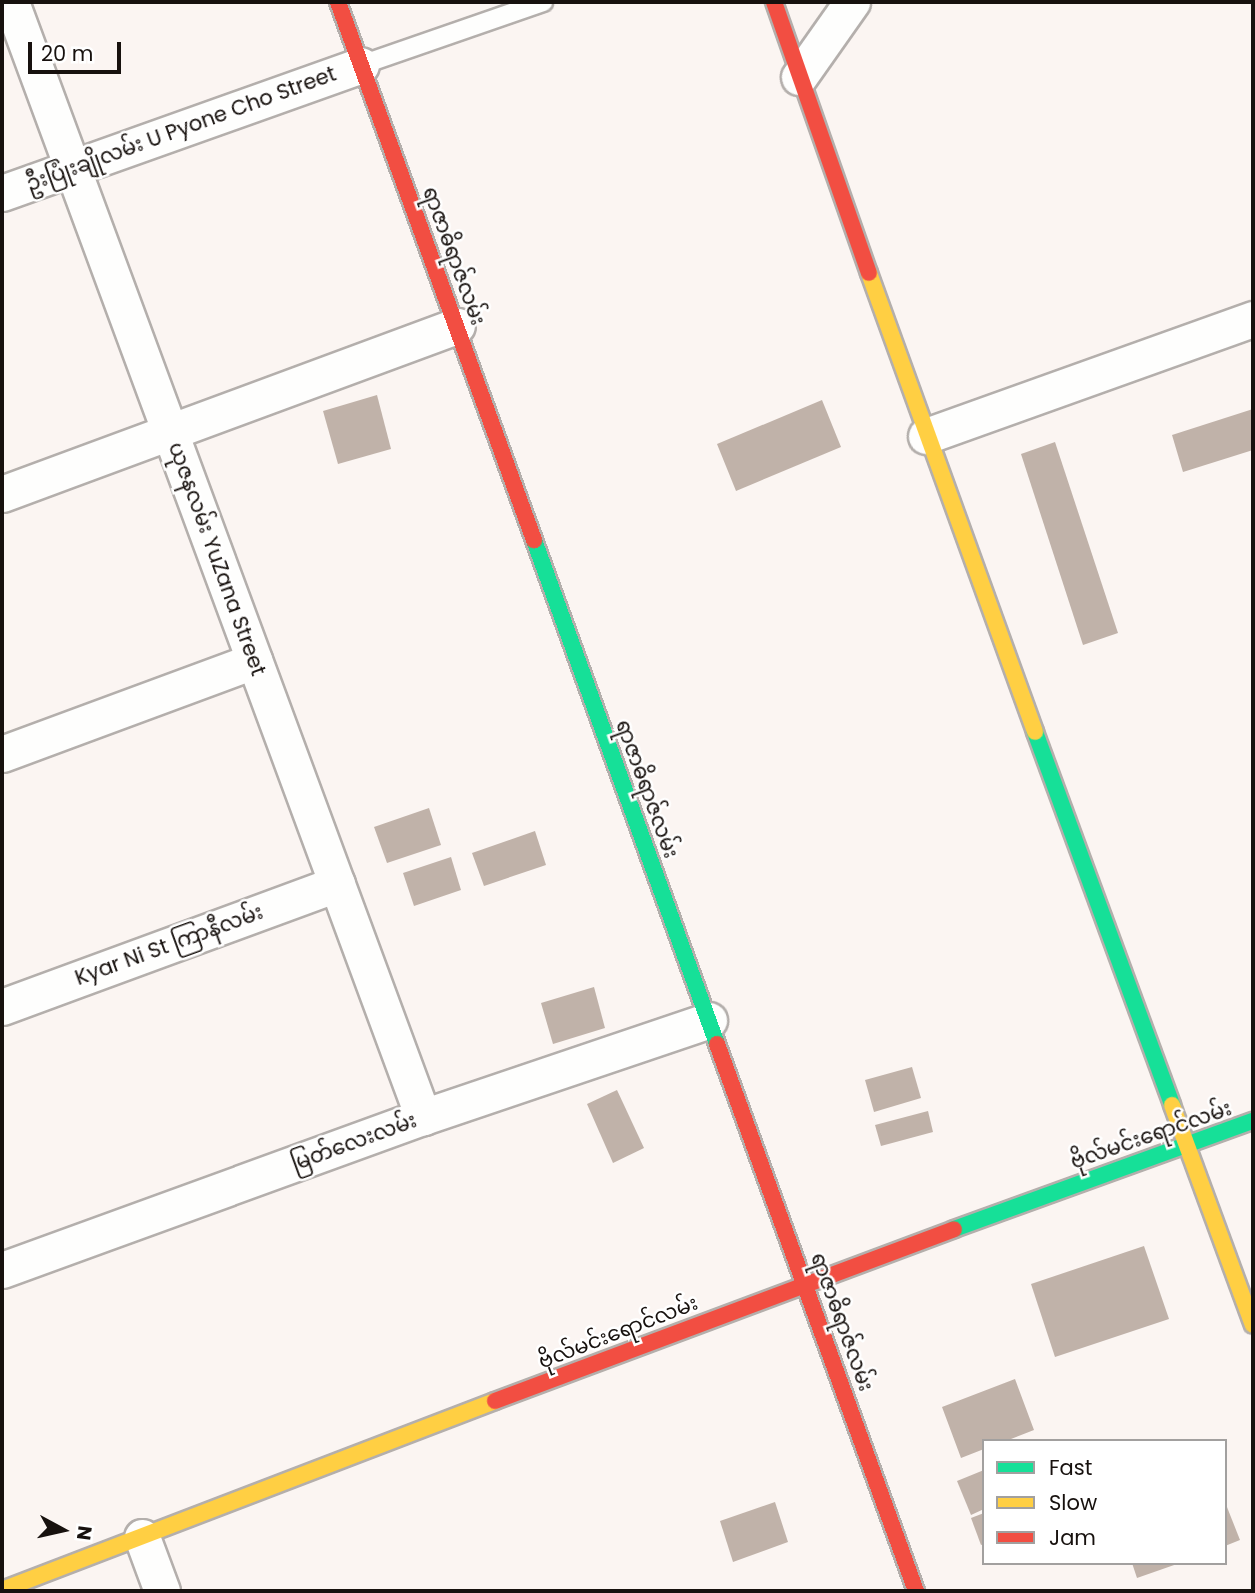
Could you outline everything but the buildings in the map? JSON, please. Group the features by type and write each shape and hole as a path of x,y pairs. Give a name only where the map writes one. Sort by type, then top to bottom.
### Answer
{"street":[{"name":"ယုဇနလမ်း YuZana Street","path":"11,2 423,1116"},
{"name":"ရာဇာဓိရာဇ်လမ်း","path":"338,2 806,1282 916,1591"},
{"path":"774,2 926,436 1253,1325"},
{"path":"799,77 852,2"},
{"name":"ဦးပြုံးချိုလမ်း U Pyone Cho Street","path":"2,193 361,65"},
{"path":"926,436 1253,319"},
{"path":"2,494 457,326"},
{"path":"2,754 254,661"},
{"name":"Kyar Ni St ကြာနီလမ်း","path":"2,1007 337,884"},
{"name":"မြတ်လေးလမ်း","path":"2,1270 423,1116 709,1020"},
{"name":"ဗိုလ်မင်းရောင်လမ်း","path":"3,1586 142,1536 806,1282 1253,1121"},
{"path":"142,1536 162,1591"}],"lane":[{"path":"361,65 544,2"}],"traffic: fast":[{"path":"534,540 717,1044"},
{"path":"1035,732 1172,1105"},
{"path":"954,1229 1253,1121"}],"traffic: slow":[{"path":"869,273 1035,732"},
{"path":"1172,1105 1253,1325"},
{"path":"2,1590 495,1401"}],"traffic: jam":[{"path":"338,2 534,540"},
{"path":"774,2 869,273"},
{"path":"717,1044 916,1591"},
{"path":"495,1401 954,1229"}]}
